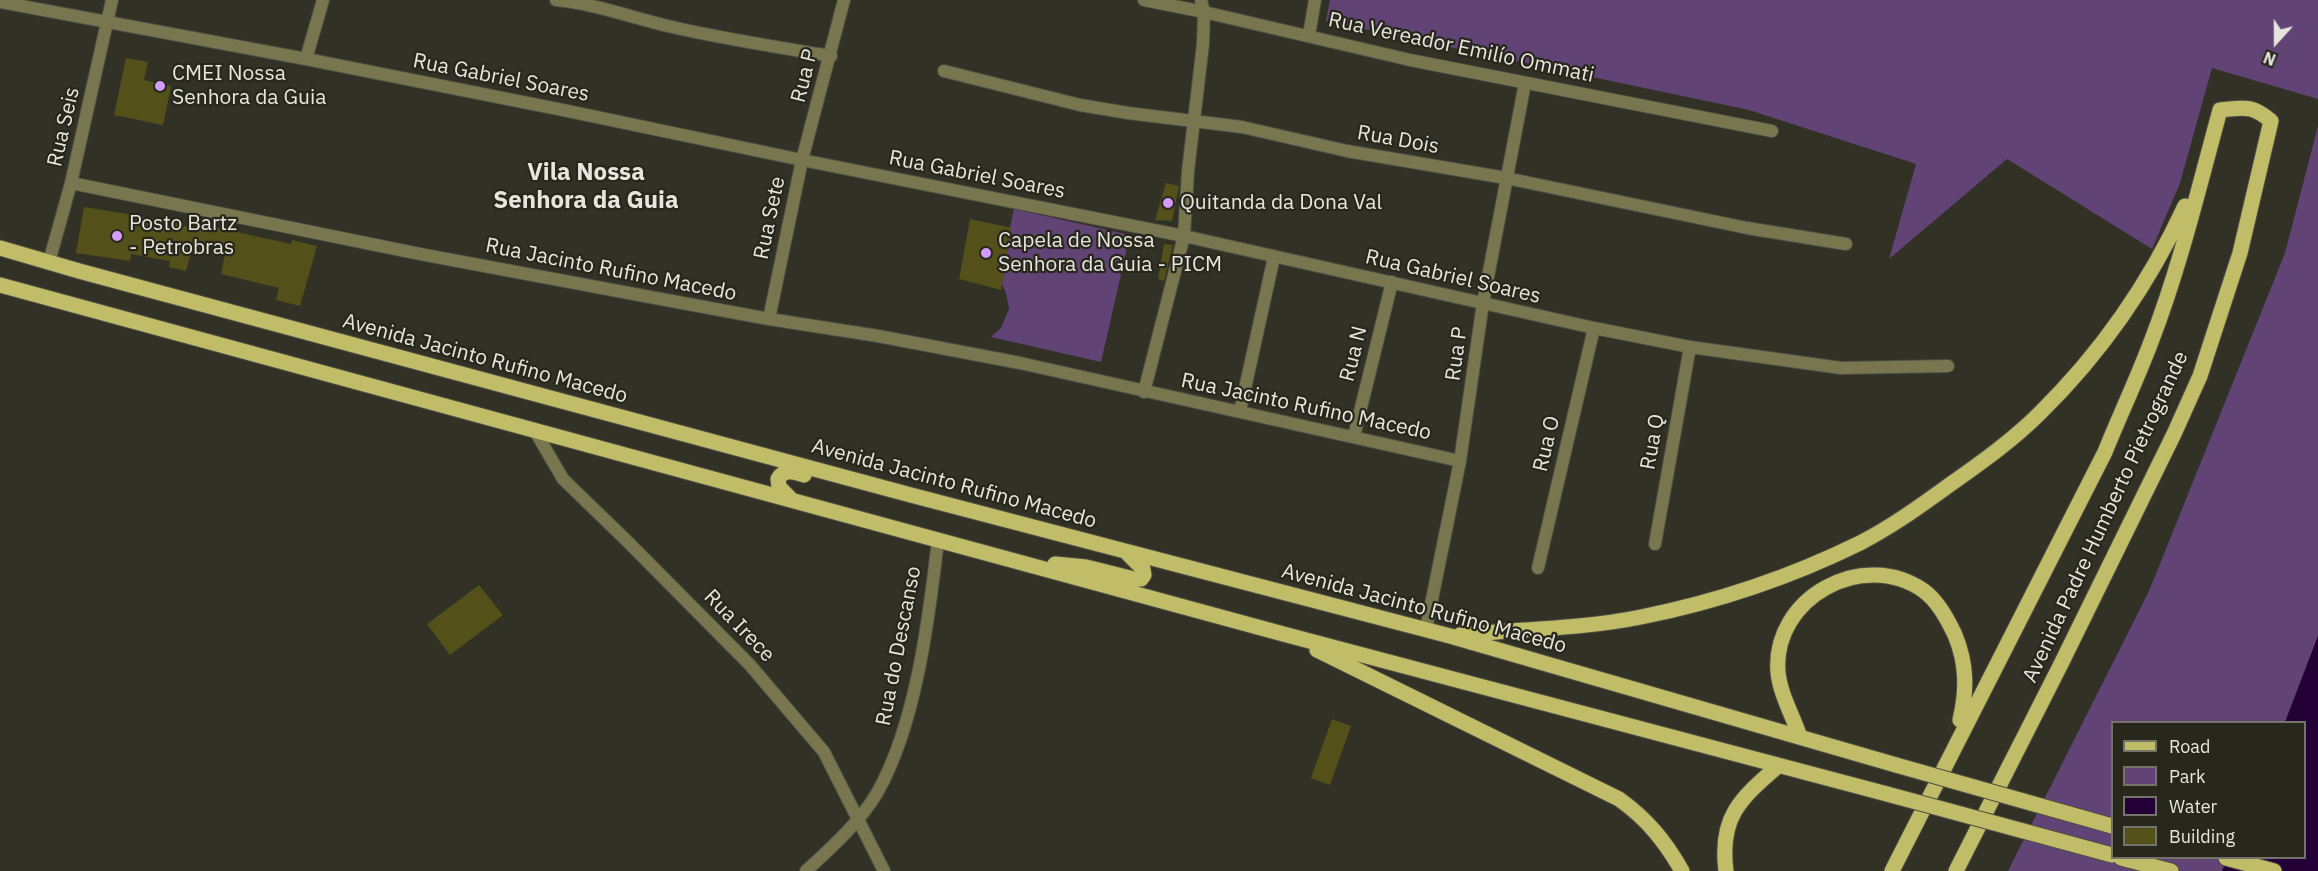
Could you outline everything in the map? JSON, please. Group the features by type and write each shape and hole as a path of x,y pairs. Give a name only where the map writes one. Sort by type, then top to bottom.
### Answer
{"main road":[{"name":"Avenida Padre Humberto Pietrogrande","path":"1892,871 1953,746 2109,441 2152,342 2173,278 2220,110 2249,107 2271,121 2240,253 2199,375 2174,434 1956,871"},
{"path":"1450,636 1640,618 1700,604 1758,585 1830,557 1862,542 1908,515 1990,456 2040,414 2080,370 2133,300 2174,231 2206,162"},
{"name":"Avenida Jacinto Rufino Macedo","path":"0,248 907,494 1426,629 2111,826"},
{"path":"0,285 1287,635 2111,855"},
{"path":"792,500 782,492 777,483 783,473 793,472 836,483 907,494"},
{"path":"1019,562 1086,567 1141,579 1144,574 1143,569 1126,552"},
{"path":"1800,737 1782,691 1778,673 1781,639 1788,622 1793,614 1817,593 1855,576 1875,574 1892,577 1923,591 1938,606 1950,625 1962,653 1966,671 1965,700 1953,746"},
{"path":"1287,635 1619,799 1641,814 1682,871"},
{"path":"1726,871 1723,852 1725,832 1732,816 1754,787 1778,766"},
{"path":"2125,859 2171,871"},
{"path":"2230,859 2274,871"}],"street":[{"name":"Rua Seis","path":"49,262 71,183 112,0"},
{"path":"306,59 323,0"},
{"path":"555,0 597,6 670,26 735,40 831,56"},
{"name":"Rua P","path":"802,160 844,0"},
{"name":"Rua Vereador Emilío Ommati","path":"1144,0 1203,6 1410,60 1772,131"},
{"path":"1309,35 1315,0"},
{"name":"Rua Gabriel Soares","path":"0,2 108,24 306,59 1184,236 1274,258 1690,347 1841,368 1948,366"},
{"path":"1144,392 1184,236 1188,171 1196,120 1203,44 1203,6"},
{"name":"Rua Dois","path":"944,71 1080,105 1242,127 1347,151 1506,178 1747,228 1846,244"},
{"name":"Rua P","path":"1426,629 1460,461 1483,303 1525,83"},
{"name":"Rua Sete","path":"769,319 802,160"},
{"name":"Rua Jacinto Rufino Macedo","path":"71,183 420,254 769,319 951,349 1460,461"},
{"path":"1240,411 1274,258"},
{"name":"Rua N","path":"1354,436 1392,282"},
{"name":"Rua O","path":"1538,568 1594,328"},
{"name":"Rua Q","path":"1655,544 1690,347"},
{"name":"Rua Irece","path":"535,431 563,479 750,665 807,730 834,768 884,871"},
{"name":"Rua do Descanso","path":"806,871 857,818 876,794 893,762 918,672 938,540"}],"green space":[{"path":"1330,0 2318,0 2318,99 2212,68 2180,183 2152,249 2007,159 1889,259 1916,164 1749,110 1326,21"},
{"path":"2318,126 2318,636 2286,721 2111,721 2111,859 2228,859 2222,871 2008,871 2149,591 2285,253"},
{"path":"1014,209 1130,235 1101,362 991,337 1001,328 1009,309 1006,293 999,278"}],"water":[{"path":"2318,636 2318,871 2222,871 2228,859 2306,859 2306,721 2285,721"}],"building":[{"name":"CMEI Nossa Senhora da Guia","path":"126,58 148,62 144,80 171,86 163,125 114,115"},
{"name":"Quitanda da Dona Val","path":"1166,183 1179,186 1172,221 1155,220"},
{"path":"84,207 164,220 204,231 205,225 291,244 292,240 317,246 300,306 276,300 279,288 221,274 226,250 194,243 186,271 169,267 170,261 131,254 130,261 76,253"},
{"name":"Capela de Nossa Senhora da Guia - PICM","path":"970,219 1012,228 1001,290 959,279"},
{"path":"1164,244 1173,245 1164,281 1158,279"},
{"path":"479,585 503,615 450,655 427,624"},
{"path":"1332,719 1351,726 1330,785 1311,778"}],"place":[{"name":"CMEI Nossa Senhora da Guia","path":"160,86"},
{"name":"Quitanda da Dona Val","path":"1168,203"},
{"name":"Posto Bartz - Petrobras","path":"117,236"},
{"name":"Capela de Nossa Senhora da Guia - PICM","path":"986,253"}],"district":[{"name":"Vila Nossa Senhora da Guia","path":"586,187"}]}
